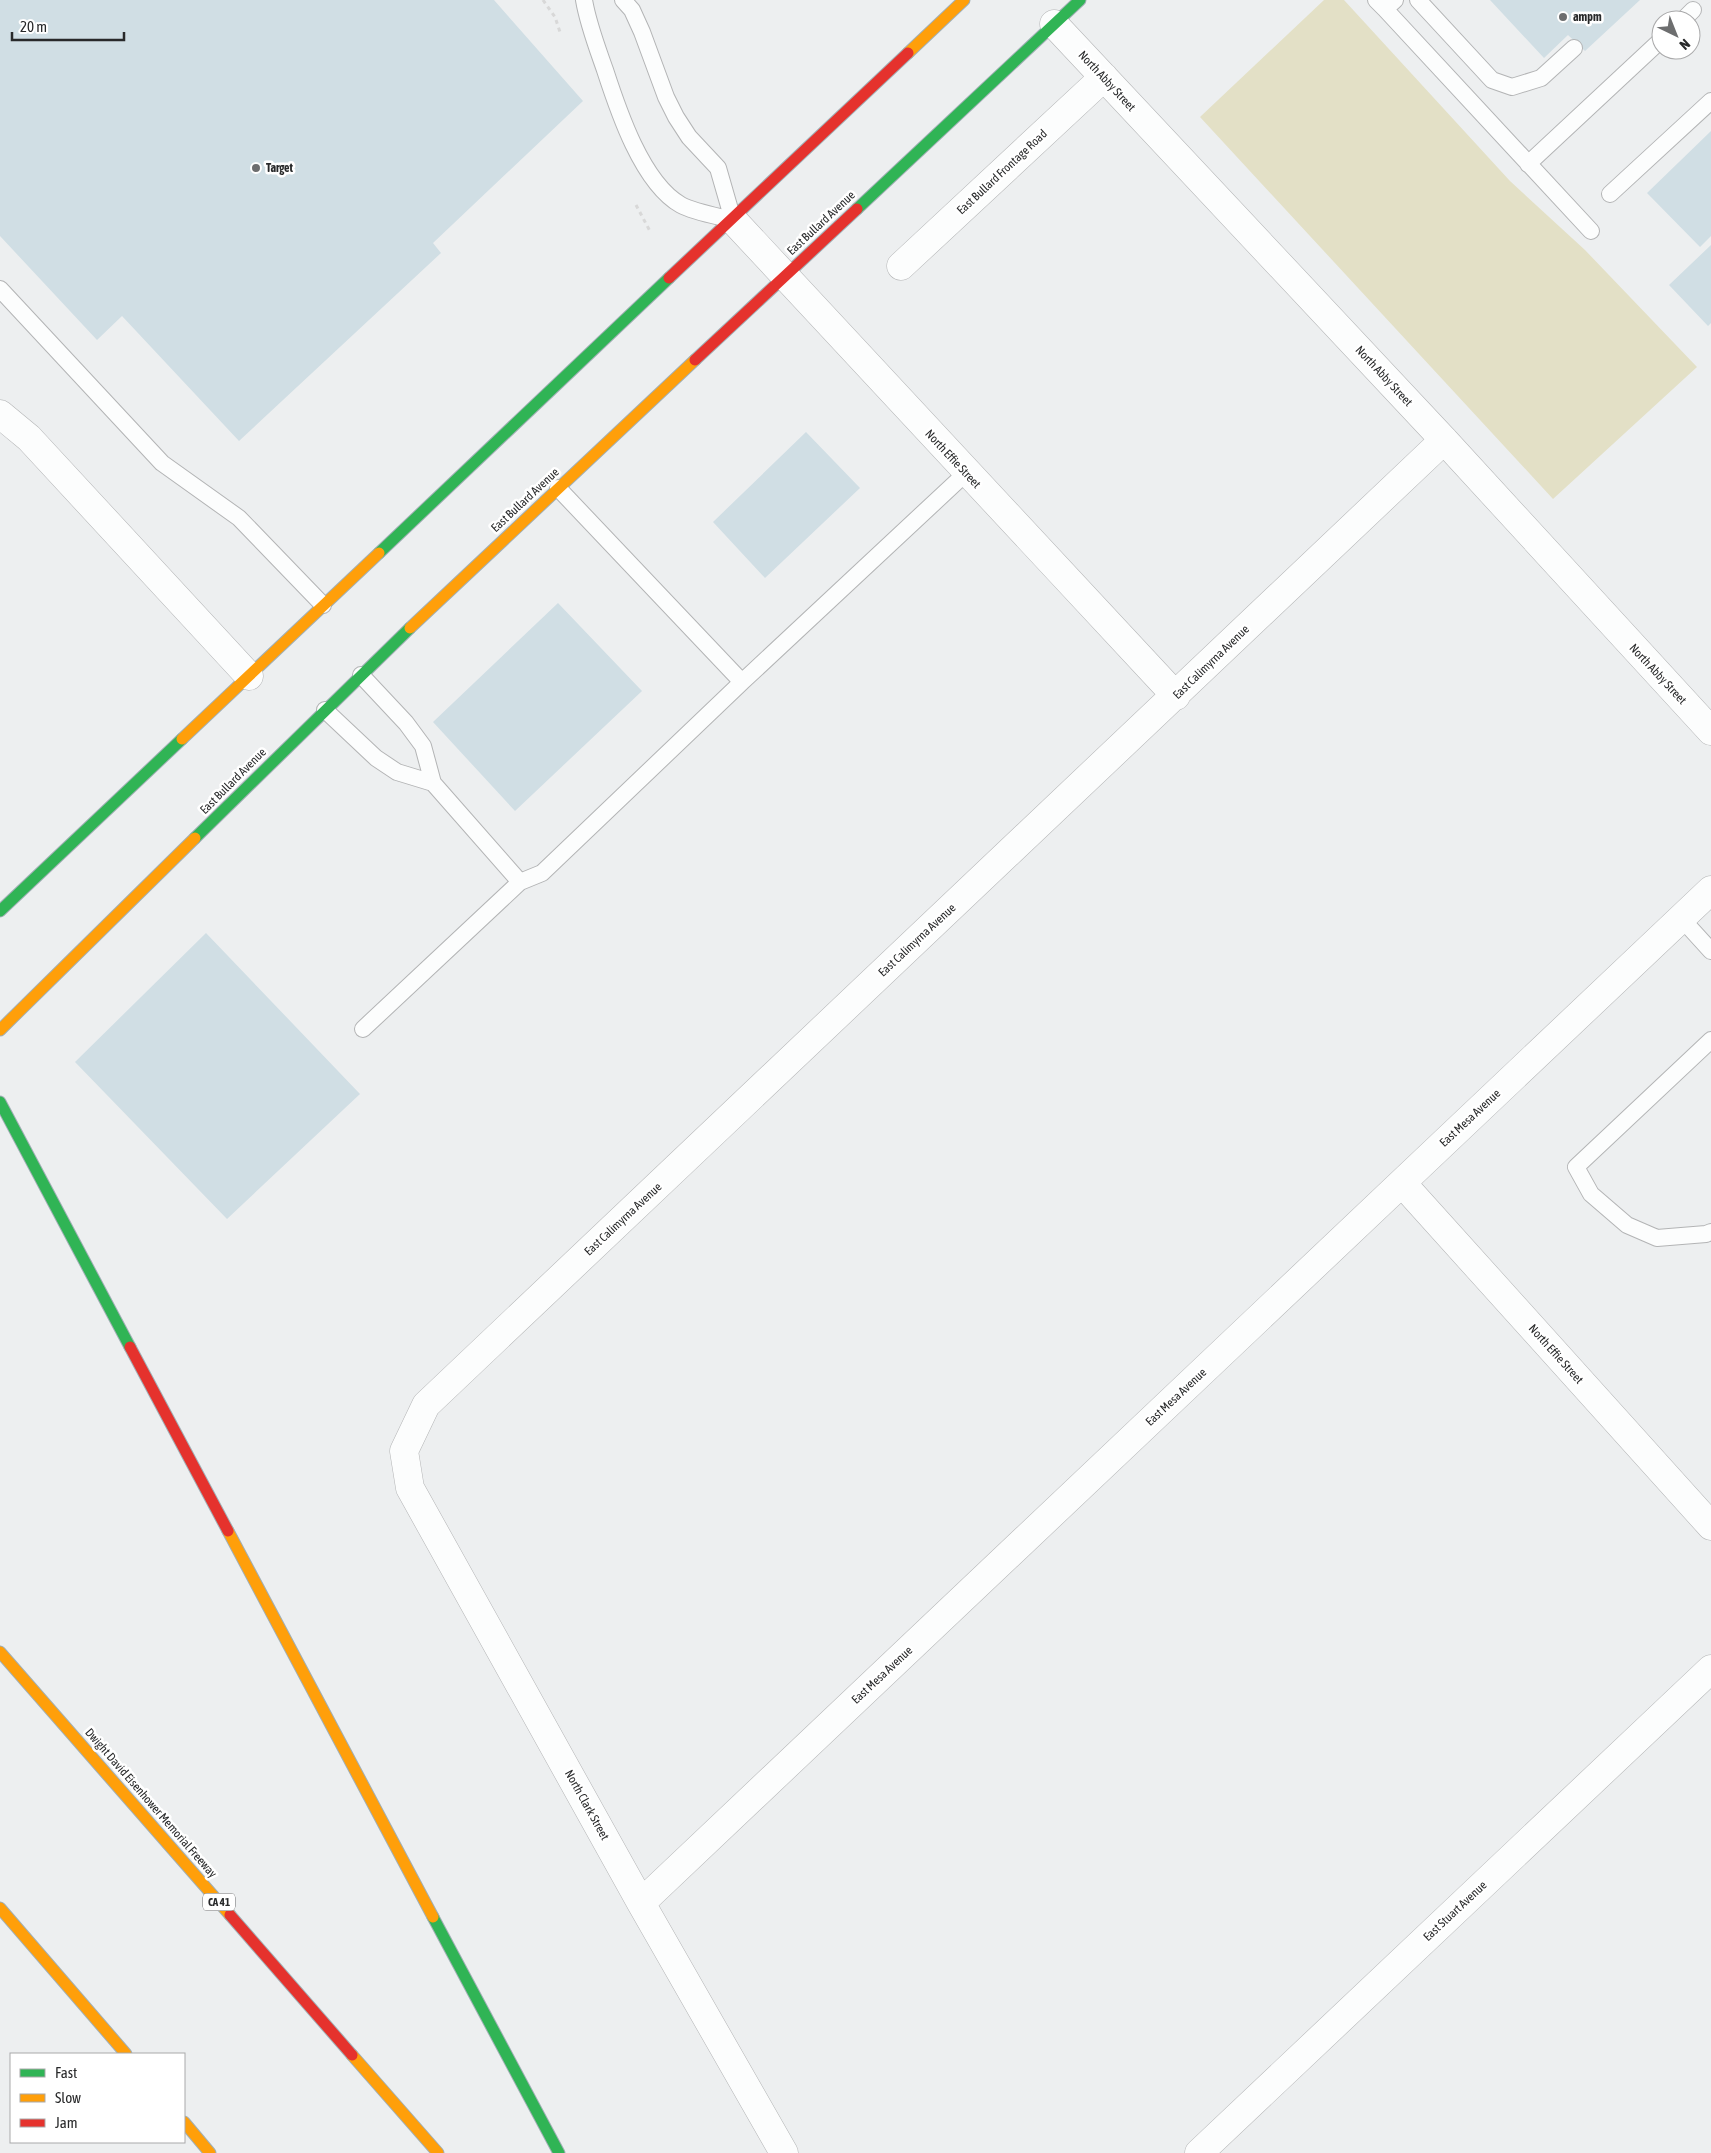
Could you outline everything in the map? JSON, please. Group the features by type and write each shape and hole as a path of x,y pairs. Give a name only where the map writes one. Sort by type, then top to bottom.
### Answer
{"main road":[{"path":"0,911 964,0"},
{"name":"East Bullard Avenue","path":"0,1030 361,675 1080,0"},
{"path":"0,1102 559,2153"},
{"name":"Dwight David Eisenhower Memorial Freeway","path":"0,1652 438,2153"},
{"path":"0,1908 125,2053"},
{"path":"185,2123 210,2153"}],"street":[{"name":"North Abby Street","path":"1054,24 1444,440 1711,731"},
{"name":"East Bullard Frontage Road","path":"901,266 1104,77"},
{"name":"North Effie Street","path":"732,220 1176,696"},
{"path":"0,414 29,438 249,676"},
{"name":"East Calimyrna Avenue","path":"404,1451 426,1405 1444,440"},
{"name":"East Mesa Avenue","path":"641,1903 1711,890"},
{"name":"North Effie Street","path":"1402,1183 1711,1526"},
{"name":"North Clark Street","path":"404,1451 410,1488 641,1903 784,2153"},
{"name":"East Stuart Avenue","path":"1199,2153 1711,1669"}],"lane":[{"path":"584,0 588,19 619,113 634,147 645,166 662,188 681,205 732,220"},
{"path":"623,0 632,10 642,32 666,97 676,117 689,136 718,168 732,220"},
{"path":"1418,0 1492,80 1512,87 1541,78 1574,48"},
{"path":"1385,3 1528,164 1591,231"},
{"path":"1528,164 1651,49"},
{"path":"1610,194 1711,101"},
{"path":"0,289 162,463 239,518 323,605"},
{"path":"364,1029 520,882 542,874 742,682 966,473"},
{"path":"558,488 742,682"},
{"path":"361,675 406,723 423,746 433,783 520,882"},
{"path":"325,710 376,758 397,772 433,783"},
{"path":"1682,918 1711,951"},
{"path":"1711,1040 1576,1167 1591,1194 1627,1225 1657,1238 1711,1232"}],"shaded area":[{"path":"1324,0 1344,0 1510,181 1585,250 1697,367 1553,499 1200,117"}],"building":[{"name":"Target","path":"0,0 494,0 583,101 433,243 441,253 239,441 122,316 97,340 0,236"},
{"name":"ampm","path":"1490,0 1640,0 1585,51 1568,35 1544,58"},
{"path":"1711,131 1711,236 1700,247 1647,193"},
{"path":"1711,245 1711,323 1708,326 1669,285"},
{"path":"806,432 860,488 765,578 713,522"},
{"path":"558,603 642,691 515,811 433,722"},
{"path":"206,933 360,1094 227,1219 75,1062"}],"traffic: fast":[{"path":"857,209 1080,0"},
{"path":"379,553 669,278"},
{"path":"195,838 410,628"},
{"path":"0,911 182,739"},
{"path":"0,1102 130,1347"},
{"path":"433,1917 559,2153"}],"traffic: slow":[{"path":"908,53 964,0"},
{"path":"410,628 695,360"},
{"path":"182,739 379,553"},
{"path":"0,1030 195,838"},
{"path":"228,1531 433,1917"},
{"path":"0,1652 230,1915"},
{"path":"0,1908 125,2053"},
{"path":"352,2055 438,2153"},
{"path":"185,2123 210,2153"}],"traffic: jam":[{"path":"669,278 908,53"},
{"path":"695,360 857,209"},
{"path":"130,1347 228,1531"},
{"path":"230,1915 352,2055"}],"place":[{"name":"ampm","path":"1563,17"},
{"name":"Target","path":"256,168"}]}
